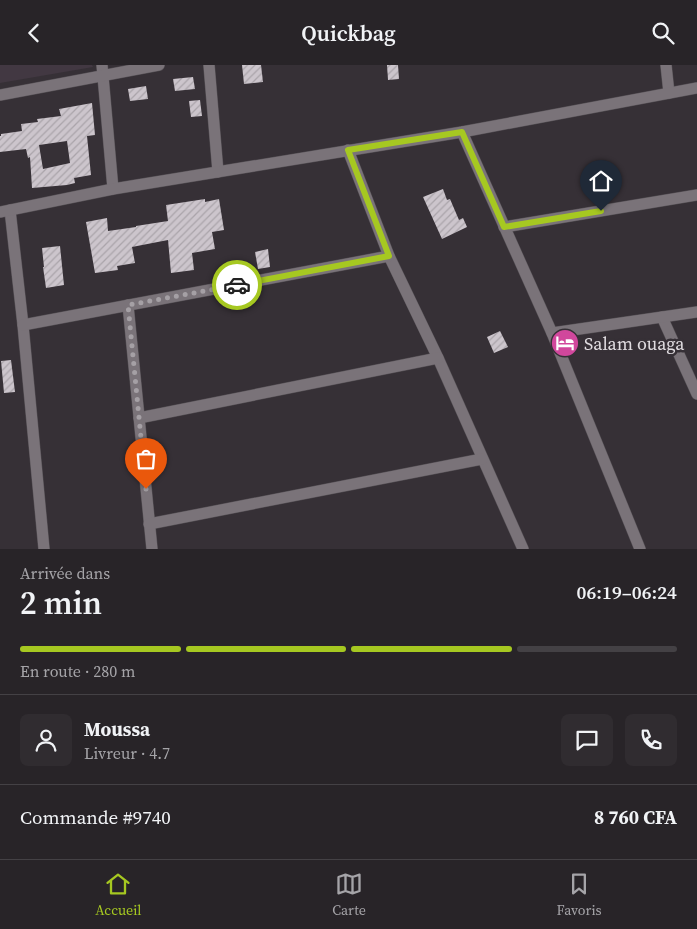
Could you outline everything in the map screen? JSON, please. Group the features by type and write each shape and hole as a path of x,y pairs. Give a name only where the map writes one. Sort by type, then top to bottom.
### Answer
{"street":[{"path":"0,95 103,71 159,65"},
{"path":"209,65 218,172"},
{"path":"666,65 669,93"},
{"path":"103,71 113,189"},
{"path":"44,549 22,325 5,211 113,189 462,132 697,87"},
{"path":"462,132 552,333 640,549"},
{"path":"348,150 389,256 438,358 522,549"},
{"path":"504,227 697,195"},
{"path":"22,325 389,256"},
{"path":"128,305 152,549"},
{"path":"552,333 697,312"},
{"path":"662,317 697,394"},
{"path":"139,418 438,358"},
{"path":"149,524 482,459"}],"shaded area":[{"path":"0,65 92,65 93,67 0,83"}],"building":[{"path":"242,65 261,65 263,82 244,84"},
{"path":"387,65 398,65 399,79 388,80"},
{"path":"193,77 195,89 175,91 173,79"},
{"path":"146,86 148,99 130,101 128,89"},
{"path":"200,100 202,116 191,117 189,101"},
{"path":"92,103 95,135 87,136 91,175 74,178 75,183 67,185 32,188 30,157 28,158 26,149 0,152 0,136 1,134 22,131 21,124 38,122 37,119 61,116 59,109","holes":["67,141 70,163 43,169 39,145"]},
{"path":"443,189 447,200 450,199 459,220 463,218 467,227 442,239 423,197"},
{"path":"205,199 205,202 219,199 224,230 212,232 215,249 192,253 194,270 171,273 168,240 132,247 135,263 117,266 118,270 95,273 86,222 107,218 108,231 168,221 166,205"},
{"path":"60,246 64,285 46,288 42,248"},
{"path":"268,249 270,267 258,269 255,252"},
{"path":"500,331 508,347 494,353 487,337"},
{"path":"11,360 15,392 4,393 1,361"}],"way so far":[{"path":"146,489 128,305 237,285"}],"place":[{"name":"Salam ouaga","path":"565,343"}],"route":[{"path":"237,285 389,256 348,150 462,132 504,227 601,211"}]}
